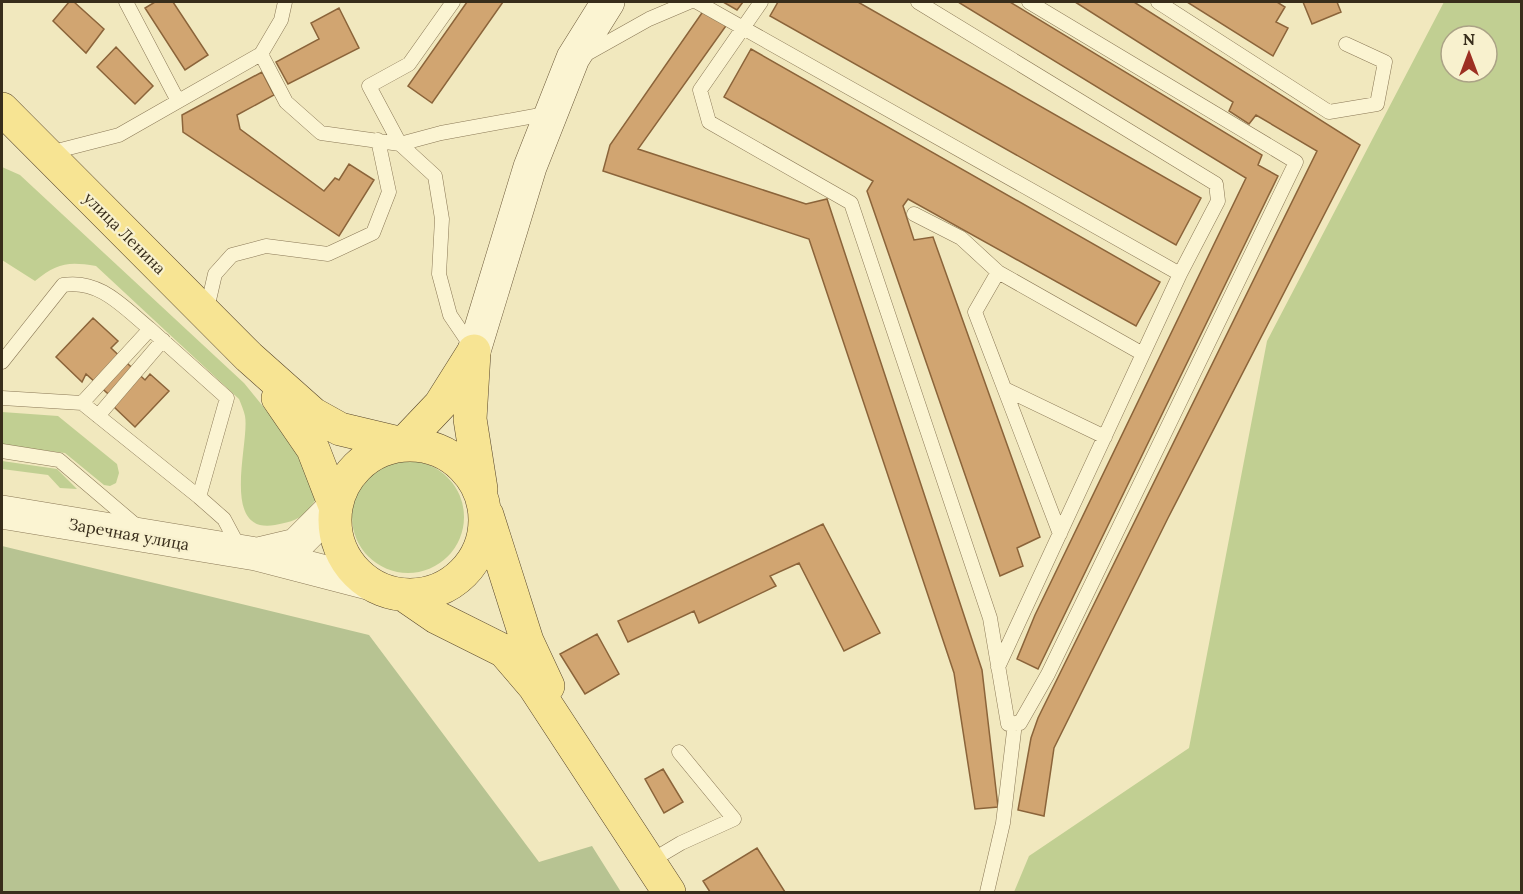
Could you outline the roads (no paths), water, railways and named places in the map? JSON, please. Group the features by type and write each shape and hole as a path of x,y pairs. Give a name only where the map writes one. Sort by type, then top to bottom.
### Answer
{"main road":[{"name":"улица Ленина","path":"2,109 249,357"},
{"path":"474,351 470,419 483,501 485,530 478,552 466,571 448,585 427,593 404,595 385,591 368,583 352,568 340,549 334,528 335,506 344,483 359,464 379,450 403,444 440,405 474,351"},
{"path":"249,357 313,414 340,429 403,444 428,446 451,456 470,473 483,501 527,641 582,759"},
{"path":"249,357 313,449 335,506"},
{"path":"404,595 436,617 504,651 534,686 669,892"}],"street":[{"path":"474,351 530,167 571,62 608,2"},
{"path":"250,554 296,544 335,506"},
{"name":"Заречная улица","path":"7,510 250,554 368,583"}],"lane":[{"path":"126,2 178,101"},
{"path":"46,154 119,135 261,54 281,20 285,2"},
{"path":"453,2 410,64 369,86 400,144 435,176 442,219 439,274 450,315 474,351"},
{"path":"571,62 650,19 689,2"},
{"path":"697,2 1180,274"},
{"path":"761,2 700,90 710,122 851,203 990,618 1008,723 1020,723 1048,674 1296,162 1029,2"},
{"path":"918,2 1216,184 1218,201 1180,274 998,667"},
{"path":"1158,2 1329,112 1377,104 1385,62 1346,44"},
{"path":"261,54 286,102 321,133 400,144 441,133 551,113"},
{"path":"206,314 215,274 232,255 266,246 328,254 373,233 389,192 378,140"},
{"path":"914,214 961,238 998,272 1143,354"},
{"path":"998,272 975,312 1060,534"},
{"path":"2,362 63,285 78,283 98,288 163,340 227,398 199,497"},
{"path":"82,403 150,329"},
{"path":"98,416 163,340"},
{"path":"1005,389 1105,437"},
{"path":"2,398 82,403 224,519 250,554"},
{"path":"2,451 59,460 152,538"},
{"path":"987,892 1003,823 1015,723"},
{"path":"649,862 681,843 734,819 679,752"}]}
